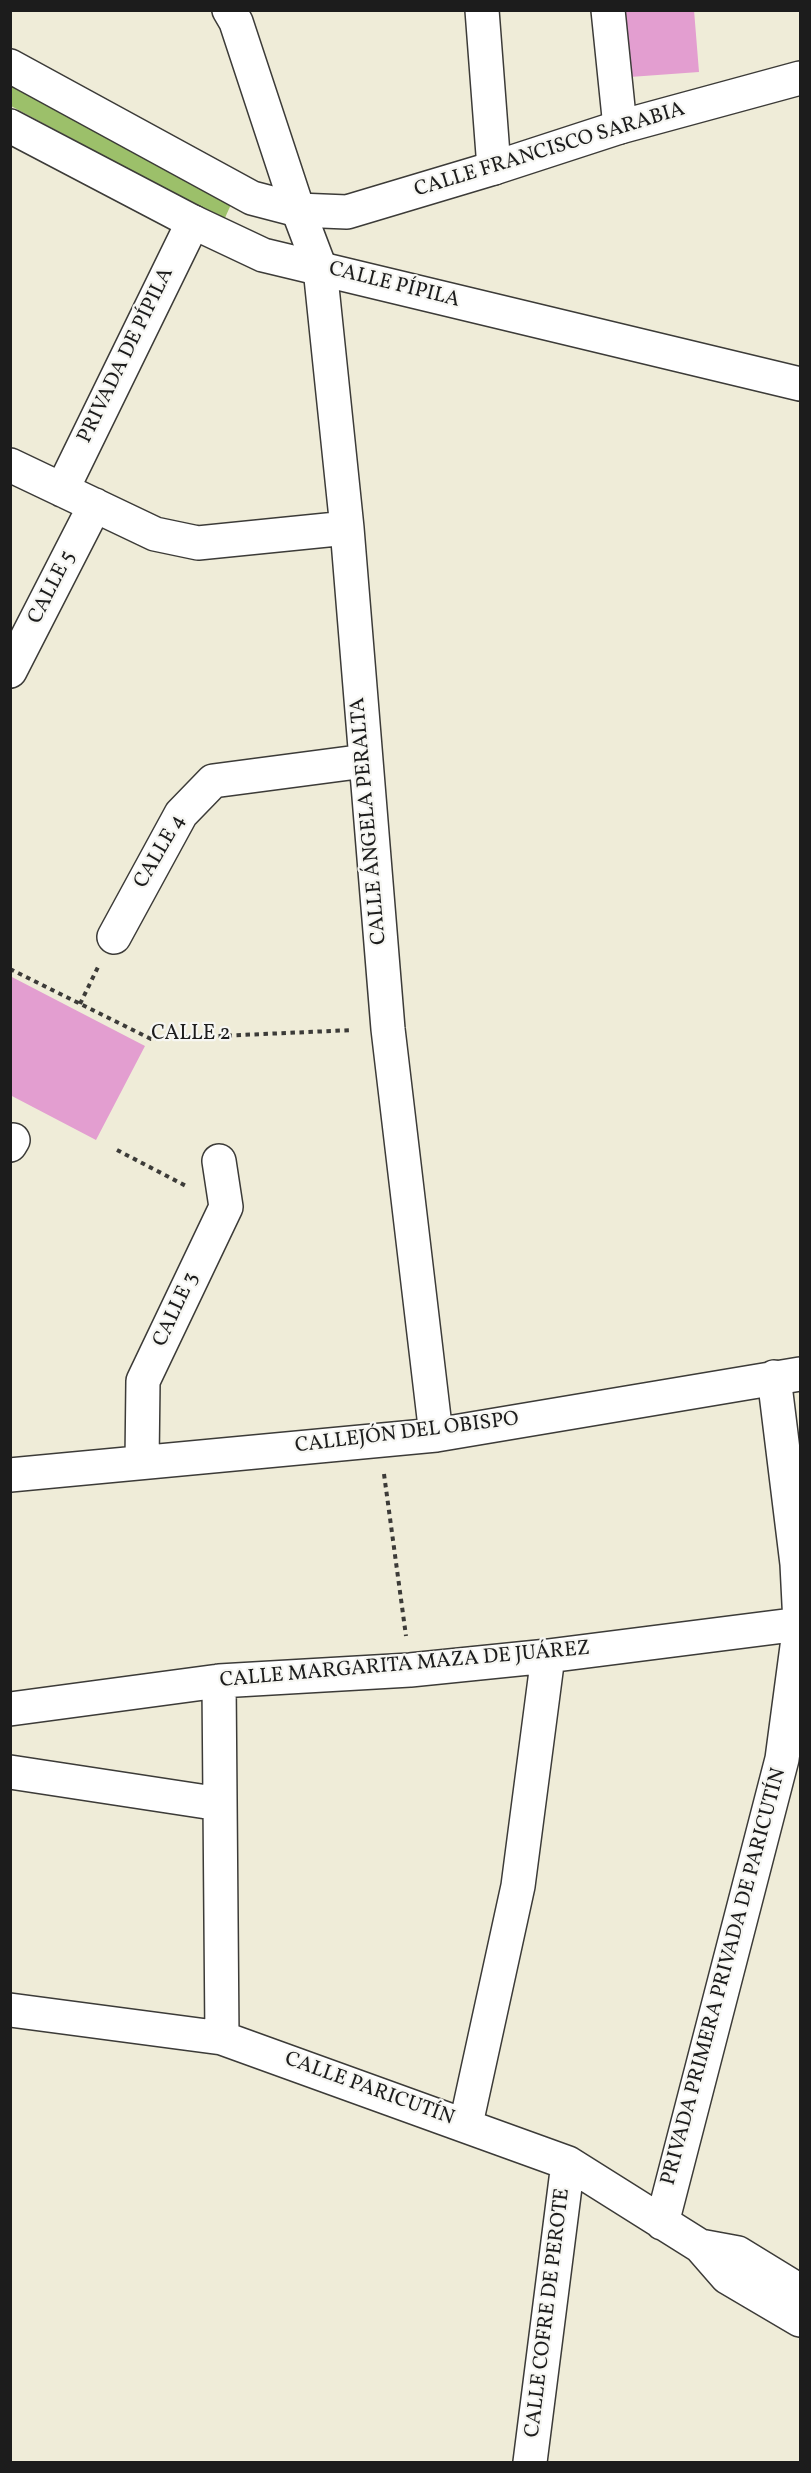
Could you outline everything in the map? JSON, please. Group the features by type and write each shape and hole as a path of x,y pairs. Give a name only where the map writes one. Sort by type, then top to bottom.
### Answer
{"street":[{"path":"482,10 494,168"},
{"path":"608,10 620,127"},
{"name":"CALLE ÁNGELA PERALTA","path":"233,14 298,210 320,268 347,528 388,1029 436,1435"},
{"path":"10,66 252,198 298,210"},
{"name":"CALLE FRANCISCO SARABIA","path":"298,210 347,212 620,127 801,78"},
{"name":"CALLE PÍPILA","path":"10,126 192,222 263,255 801,384"},
{"name":"PRIVADA DE PÍPILA","path":"62,490 192,222"},
{"path":"10,465 155,534 198,543 347,528"},
{"name":"CALLE 5","path":"10,671 95,505"},
{"name":"CALLE 4","path":"114,937 181,814 213,781 365,761"},
{"path":"219,1161 226,1207"},
{"name":"CALLE 3","path":"142,1462 143,1381 226,1207"},
{"path":"787,1376 800,1624"},
{"name":"CALLEJÓN DEL OBISPO","path":"10,1475 436,1435 787,1376"},
{"name":"CALLE MARGARITA MAZA DE JUÁREZ","path":"10,1709 219,1681 410,1670 548,1656 800,1624"},
{"name":"PRIVADA PRIMERA PRIVADA DE PARICUTÍN","path":"662,2223 782,1759 800,1624"},
{"path":"466,2124 518,1886 548,1656"},
{"path":"219,1681 222,2038"},
{"path":"10,1772 220,1804"},
{"name":"CALLE PARICUTÍN","path":"10,2010 222,2038 466,2124 568,2163 700,2246 727,2277 801,2320"},
{"name":"CALLE COFRE DE PEROTE","path":"530,2463 568,2163"},
{"name":"CALLE PARICUTÍN","path":"700,2246 738,2253 801,2291"}],"path":[{"path":"80,1004 114,937"},
{"name":"CALLE 2","path":"10,969 151,1039 388,1029"},
{"path":"117,1150 226,1207"},
{"path":"379,1442 410,1670"}],"green space":[{"path":"10,81 233,200 224,220 11,106"}],"building":[{"path":"611,10 694,10 699,72 616,78"},
{"path":"10,976 145,1046 96,1140 10,1095"}]}
